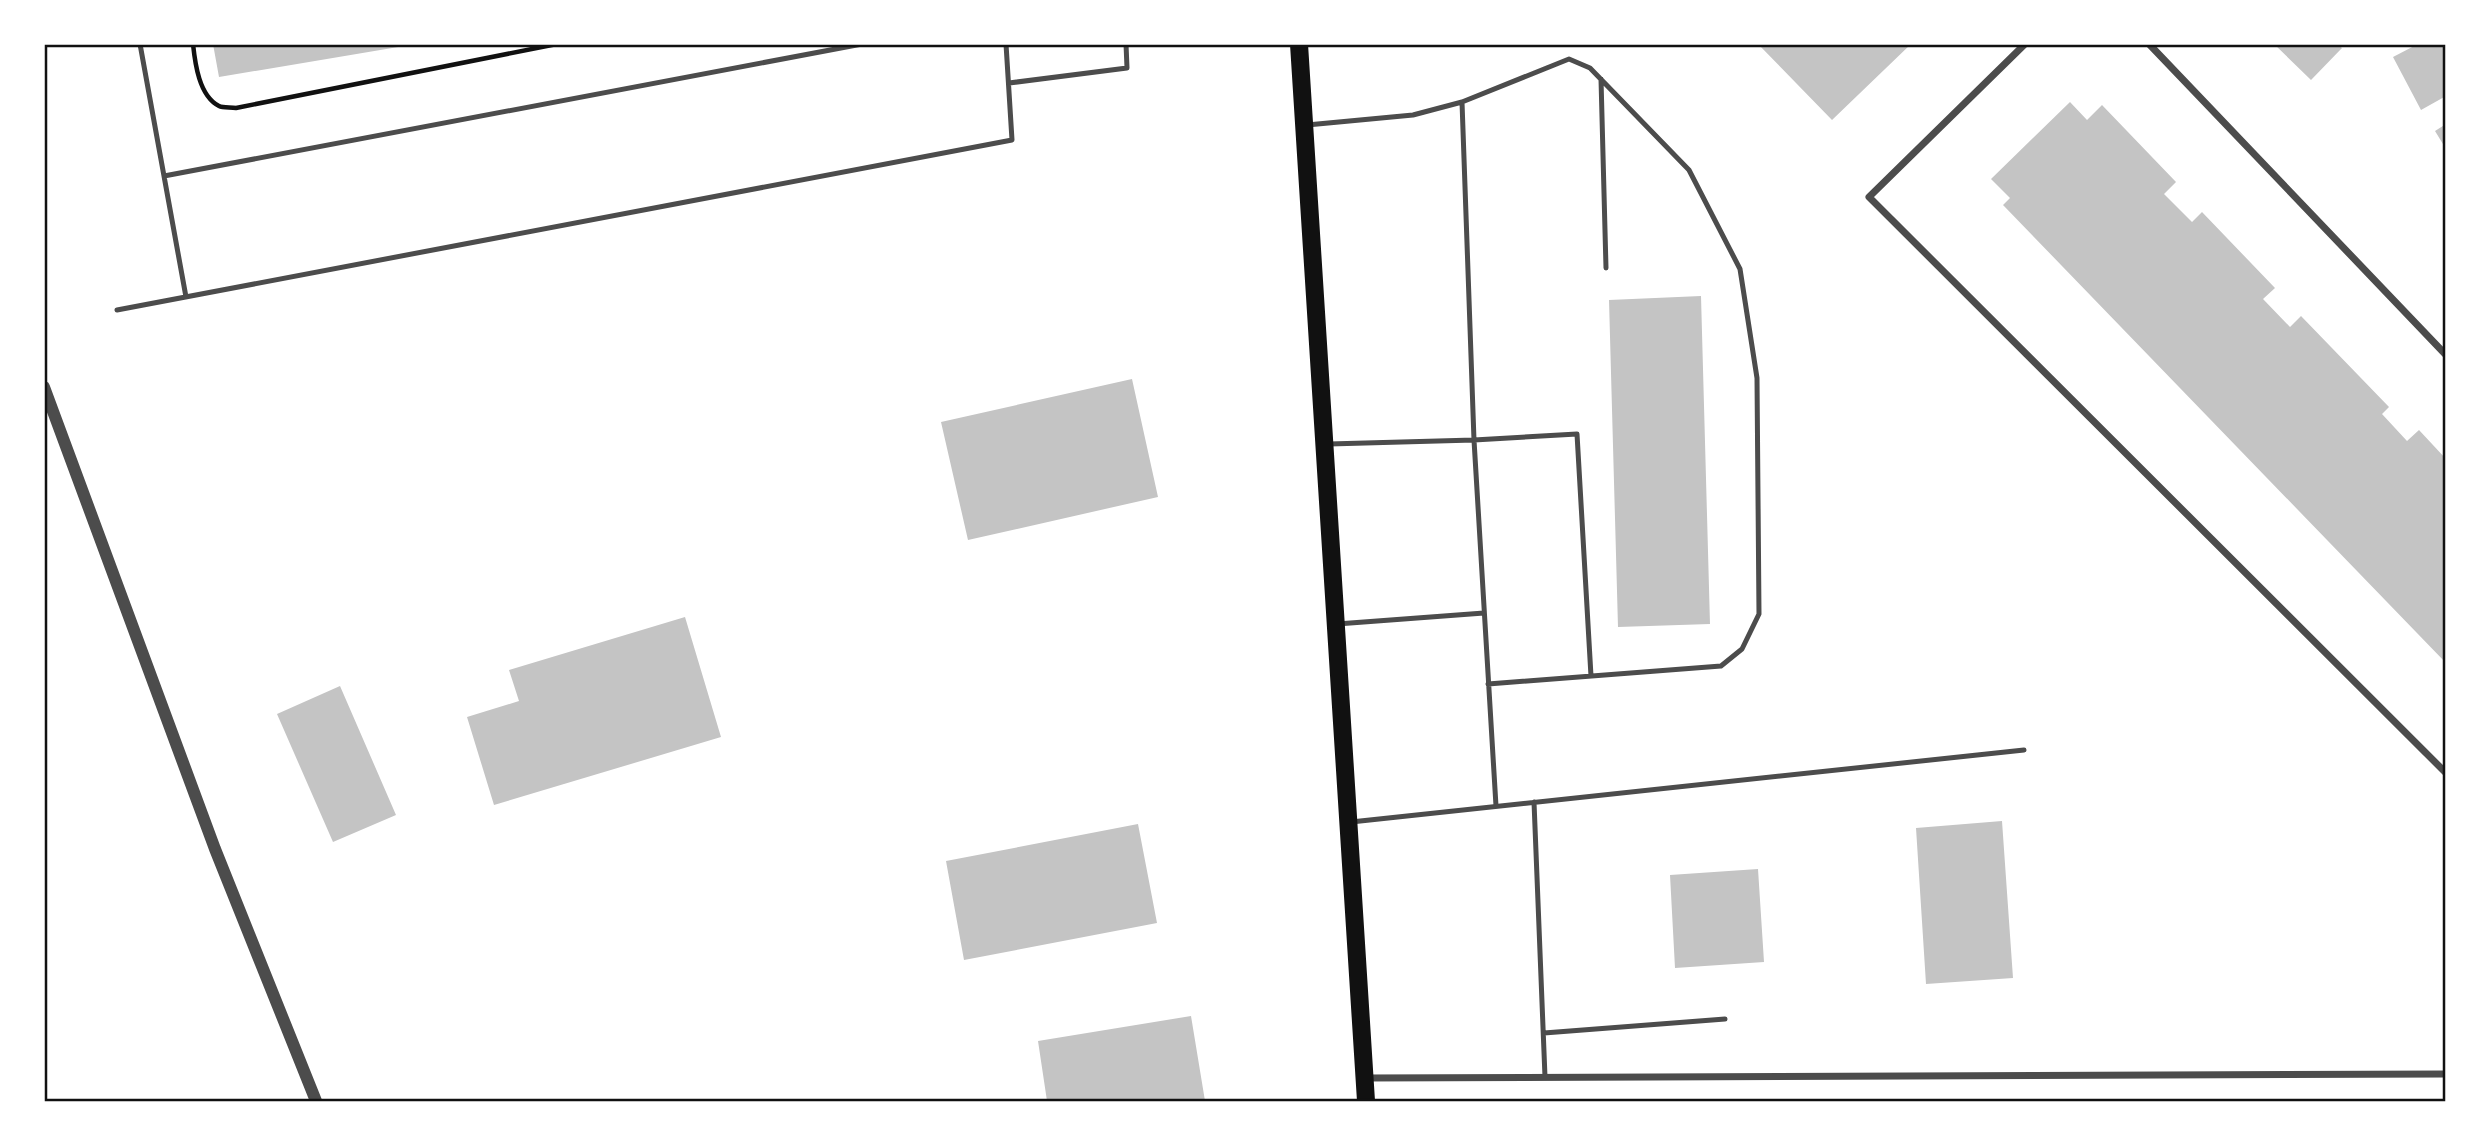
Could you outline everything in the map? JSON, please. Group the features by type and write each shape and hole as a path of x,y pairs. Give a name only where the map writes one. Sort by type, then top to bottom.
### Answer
{"main road":[{"path":"1299,44 1366,1101"}],"street":[{"path":"2025,44 1869,197 2446,773"},
{"path":"2149,44 2446,355"},
{"path":"44,387 215,849 316,1101"},
{"path":"1364,1078 2446,1074"}],"lane":[{"path":"140,44 186,297"},
{"path":"164,176 862,44"},
{"path":"117,310 1012,140 1006,44"},
{"path":"1009,83 1127,68 1126,44"},
{"path":"1304,125 1413,116 1462,102 1569,59 1590,68 1689,170 1740,269 1757,378 1759,614 1742,649 1721,666 1488,684"},
{"path":"1601,79 1606,268"},
{"path":"1462,102 1474,440 1496,806"},
{"path":"1324,444 1577,434 1591,676"},
{"path":"1336,625 1484,613"},
{"path":"1348,822 2024,750"},
{"path":"1534,802 1545,1077"},
{"path":"1544,1032 1725,1019"}],"path":[{"path":"193,44 195,62 205,92 218,105 236,108 557,44"}],"building":[{"path":"213,44 410,44 410,45 219,77"},
{"path":"1758,44 1911,44 1832,120"},
{"path":"2274,44 2337,44 2342,48 2311,80"},
{"path":"2418,44 2446,44 2446,96 2421,110 2393,57"},
{"path":"2070,102 2087,120 2102,105 2176,182 2164,194 2192,222 2202,212 2275,288 2263,299 2290,327 2301,316 2389,407 2382,414 2407,441 2419,430 2446,459 2446,663 2003,205 2010,198 1991,179"},
{"path":"2446,124 2446,149 2435,131"},
{"path":"1701,296 1710,624 1618,627 1609,300"},
{"path":"1132,379 1158,497 968,540 941,422"},
{"path":"685,617 721,737 494,805 467,717 519,701 509,670"},
{"path":"340,686 396,815 333,842 277,714"},
{"path":"2002,821 2013,978 1926,984 1916,828"},
{"path":"1138,824 1157,923 964,960 946,861"},
{"path":"1758,869 1764,962 1675,968 1670,875"},
{"path":"1191,1016 1205,1101 1047,1101 1038,1041"}]}
